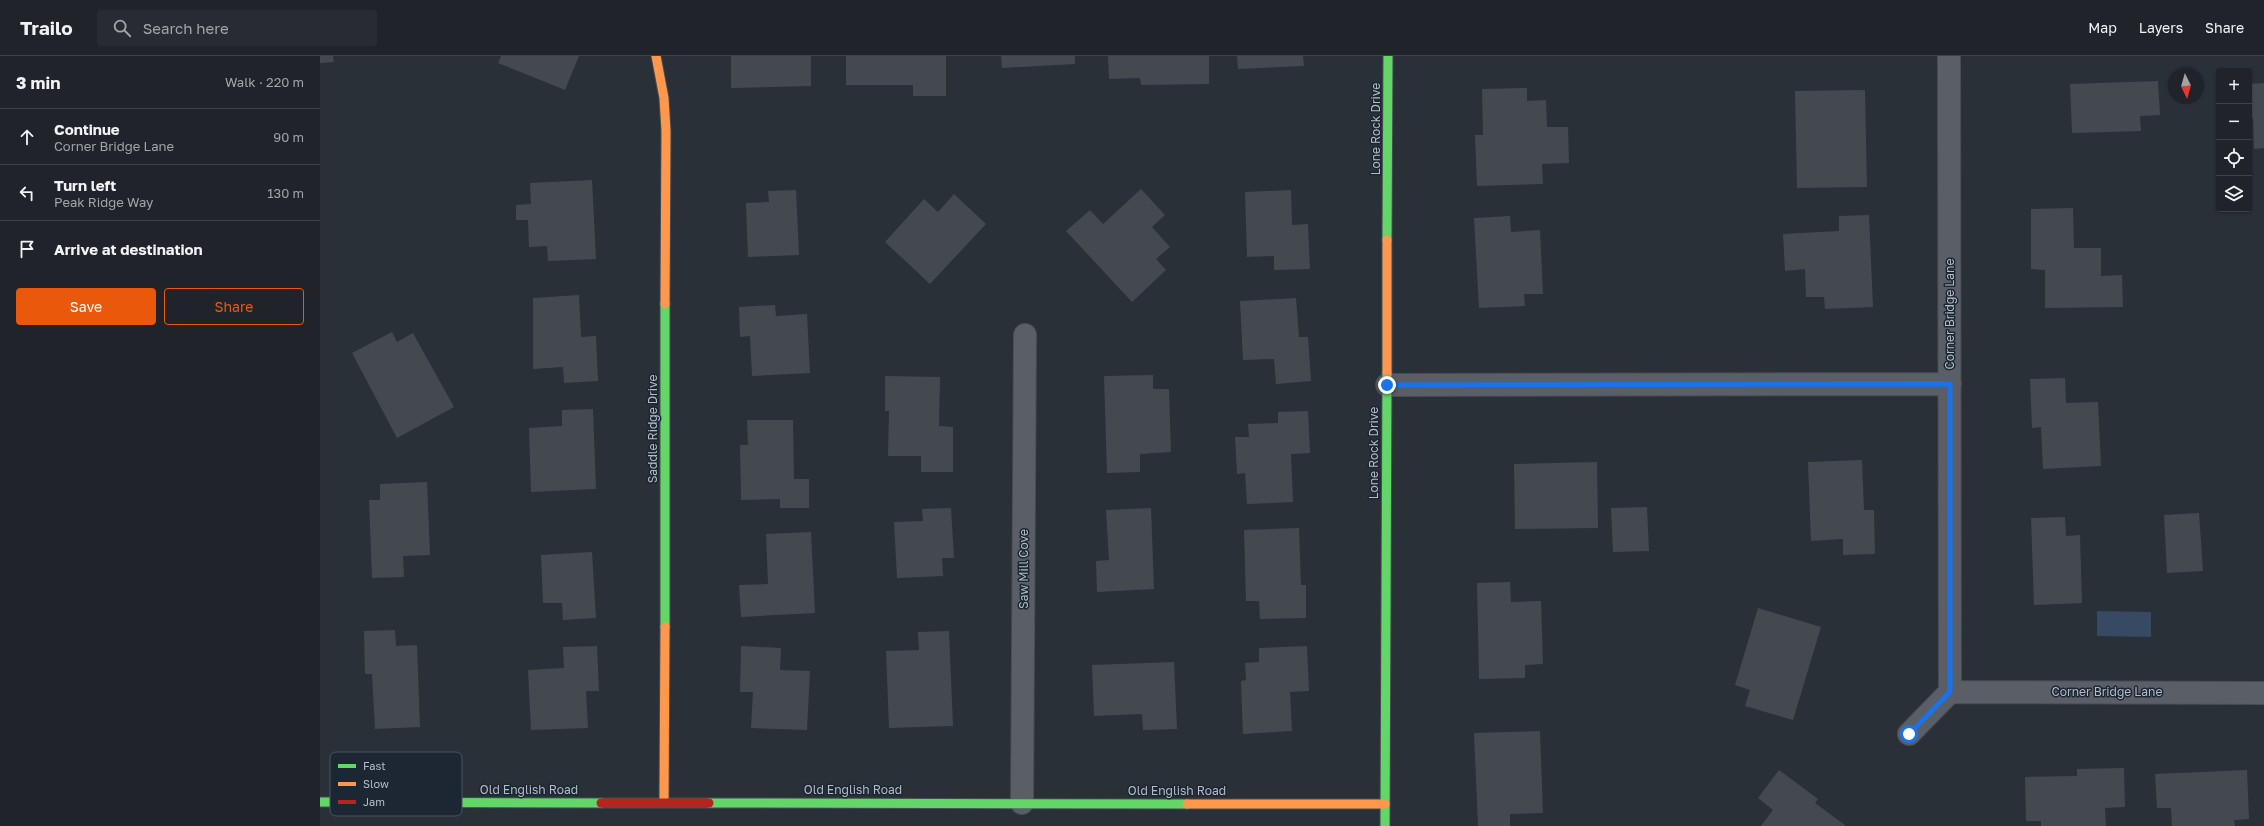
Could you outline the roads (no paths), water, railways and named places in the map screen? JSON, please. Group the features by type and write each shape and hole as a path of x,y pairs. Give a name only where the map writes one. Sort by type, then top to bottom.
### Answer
{"street":[{"name":"Saddle Ridge Drive","path":"656,56 664,98 666,131 664,802"},
{"name":"Lone Rock Drive","path":"1385,826 1388,56"},
{"name":"Corner Bridge Lane","path":"1949,56 1950,692 2264,693"},
{"name":"Saw Mill Cove","path":"1022,803 1025,335"},
{"path":"1387,385 1950,384"},
{"path":"1909,734 1950,692"},
{"name":"Old English Road","path":"462,802 1385,804"}],"water":[{"path":"2097,611 2151,612 2151,637 2097,636"}]}
